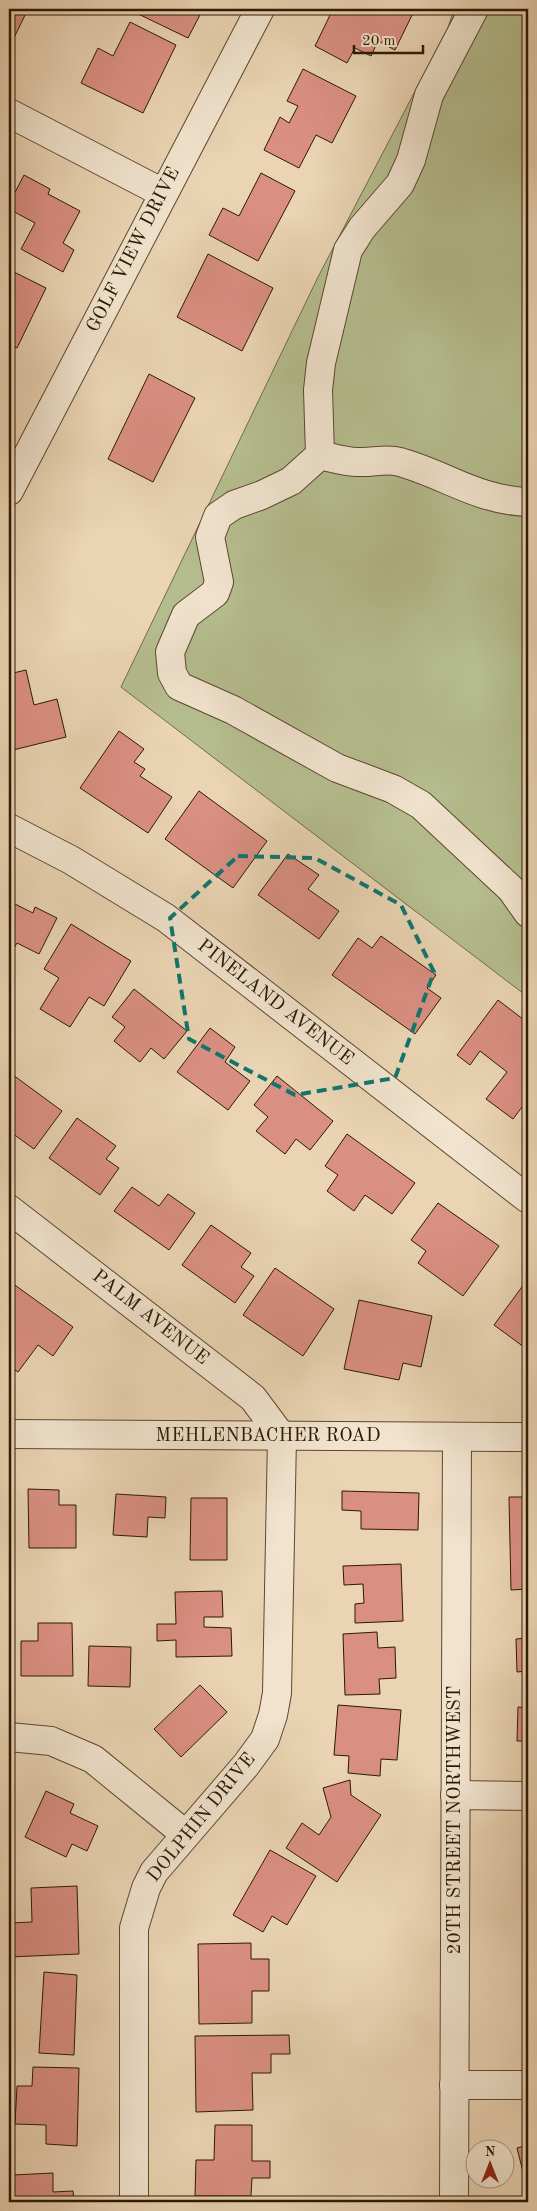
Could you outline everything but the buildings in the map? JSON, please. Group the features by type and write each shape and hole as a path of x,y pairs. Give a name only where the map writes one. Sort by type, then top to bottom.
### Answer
{"street":[{"name":"GOLF VIEW DRIVE","path":"9,491 260,9"},
{"path":"474,9 430,95 411,160 400,184 362,228 348,250 321,363 318,390 320,455 291,481 262,495 234,505 218,516 210,537 219,582 215,593 186,615 170,652 172,673 178,686 233,710 337,768 393,789 421,806 511,889 528,914"},
{"path":"9,113 163,193"},
{"path":"320,455 359,462 381,460 400,462 483,494 511,501 528,502"},
{"name":"PINELAND AVENUE","path":"9,828 71,860 166,918 528,1199"},
{"name":"PALM AVENUE","path":"9,1209 253,1398 282,1437"},
{"name":"MEHLENBACHER ROAD","path":"9,1434 528,1437"},
{"name":"DOLPHIN DRIVE","path":"134,2202 134,1928 150,1880 185,1834 246,1765 265,1739 274,1715 282,1437"},
{"name":"20TH STREET NORTHWEST","path":"454,2202 457,1437"},
{"path":"9,1737 51,1740 93,1759 185,1834"},
{"path":"455,1796 528,1796"},
{"path":"454,2085 528,2085"}],"highlighted area":[{"path":"238,856 315,858 401,905 434,972 395,1078 295,1095 189,1039 170,918"}],"green space":[{"path":"454,9 528,9 528,997 121,687 318,277 448,28"}]}
